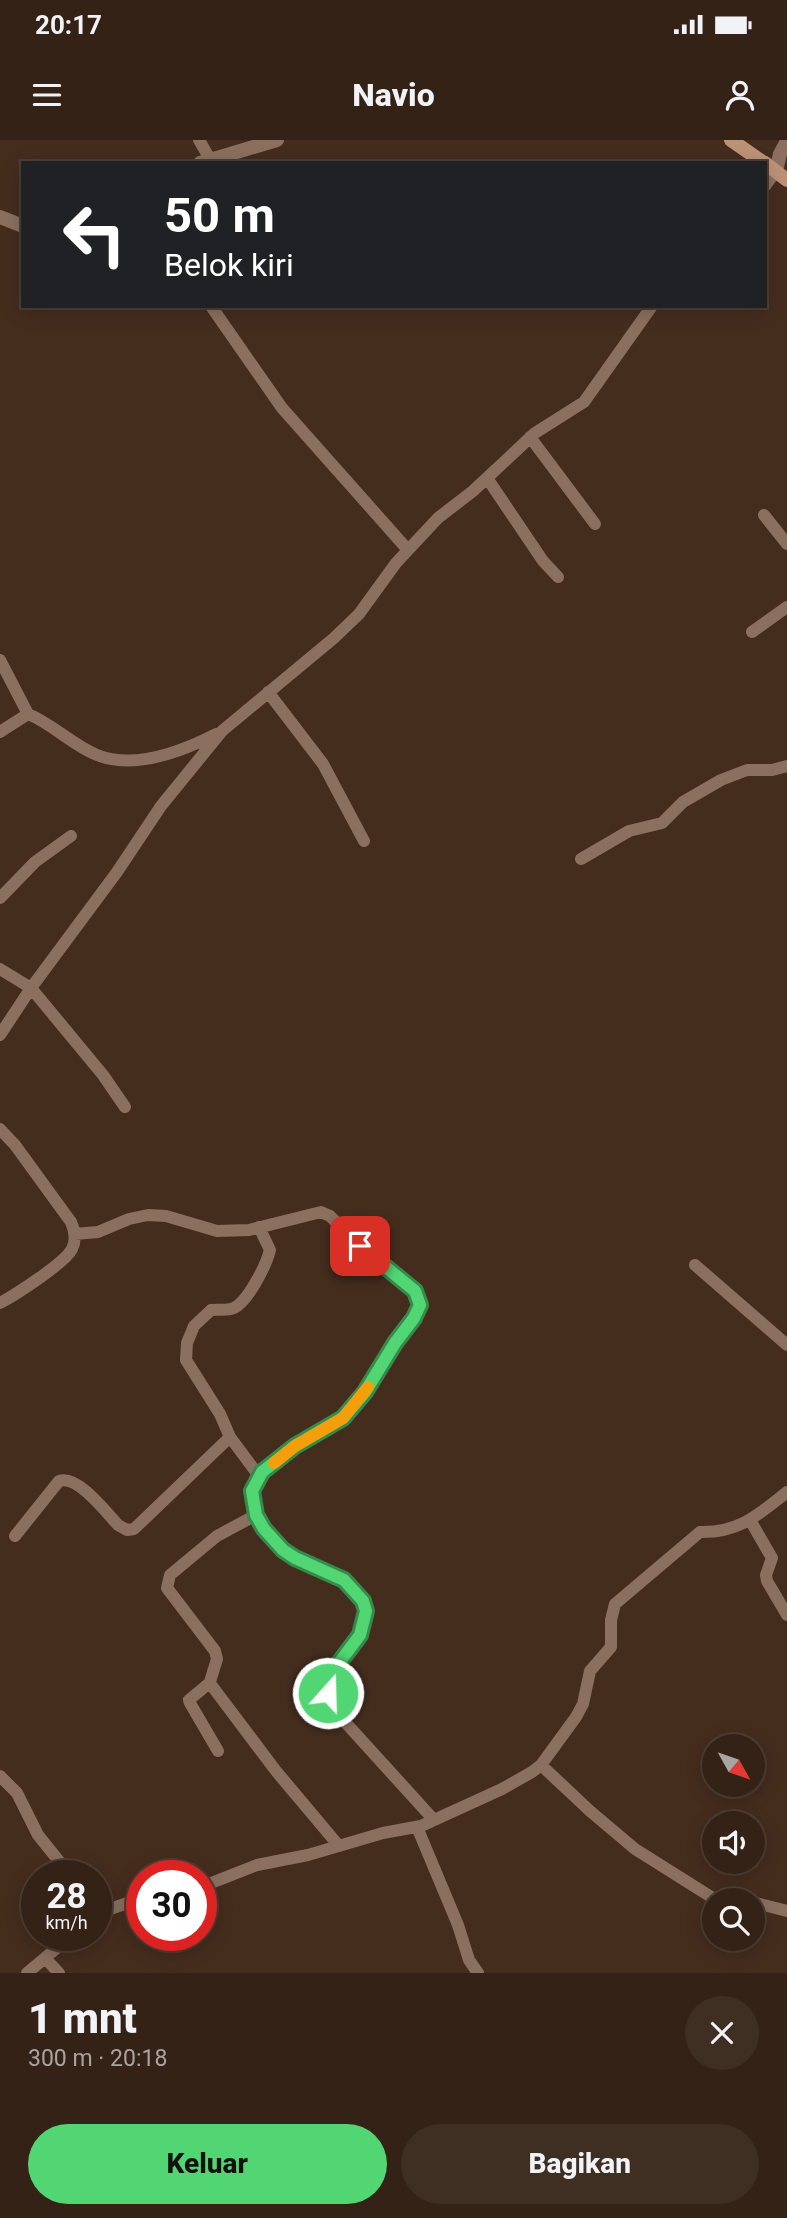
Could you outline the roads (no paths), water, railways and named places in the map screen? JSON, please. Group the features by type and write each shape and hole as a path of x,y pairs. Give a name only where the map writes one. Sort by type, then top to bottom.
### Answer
{"main road":[{"path":"731,140 761,161"}],"street":[{"path":"199,140 205,161 276,140"},
{"path":"773,169 787,141"},
{"path":"0,217 21,225"},
{"path":"212,308 282,408 408,550"},
{"path":"0,1035 161,806 222,731 359,614 377,587 438,518 487,478 530,437 584,402 651,308"},
{"path":"530,437 595,524"},
{"path":"487,478 543,561 558,577"},
{"path":"764,515 787,544"},
{"path":"752,632 787,607"},
{"path":"0,660 28,714 97,755 117,760 142,759 196,744 222,731"},
{"path":"268,692 323,764 364,841"},
{"path":"0,732 28,714"},
{"path":"581,859 629,831 662,823 683,803 721,780 747,770 772,770 787,766"},
{"path":"0,898 34,862 71,836"},
{"path":"0,969 31,988 103,1075 125,1107"},
{"path":"0,1129 15,1145 71,1222 75,1234 73,1248 64,1259 0,1303"},
{"path":"75,1234 97,1233 129,1219 148,1215 166,1216 218,1231 249,1230 321,1212 330,1216 360,1246 415,1291 420,1305 414,1318 365,1392 343,1418 295,1446 259,1476 252,1491 256,1515 264,1529 283,1550 344,1580 363,1601 366,1611 360,1635 333,1671 328,1693 345,1722 434,1820"},
{"path":"259,1227 270,1250 249,1293 229,1310 211,1310 205,1314 194,1326 187,1343 186,1360 220,1414 230,1437 259,1476"},
{"path":"695,1265 787,1345"},
{"path":"15,1536 59,1481 65,1480 76,1483 118,1525 134,1530 230,1437"},
{"path":"217,1880 241,1869 416,1827 520,1780 541,1765 576,1717 583,1704 590,1671 611,1647 611,1620 615,1604 700,1532 734,1529 787,1492"},
{"path":"218,1751 190,1703 190,1700 209,1685 217,1658 215,1651 167,1588 167,1581 170,1575 217,1536 256,1515"},
{"path":"750,1520 772,1558 766,1575 767,1581 787,1615"},
{"path":"209,1685 339,1846"},
{"path":"541,1765 635,1849 702,1891"},
{"path":"0,1776 17,1793 38,1835 58,1860"},
{"path":"416,1827 458,1926 469,1960 478,1973"},
{"path":"765,1905 787,1911"},
{"path":"27,1973 53,1951"},
{"path":"45,1958 59,1973"}]}
